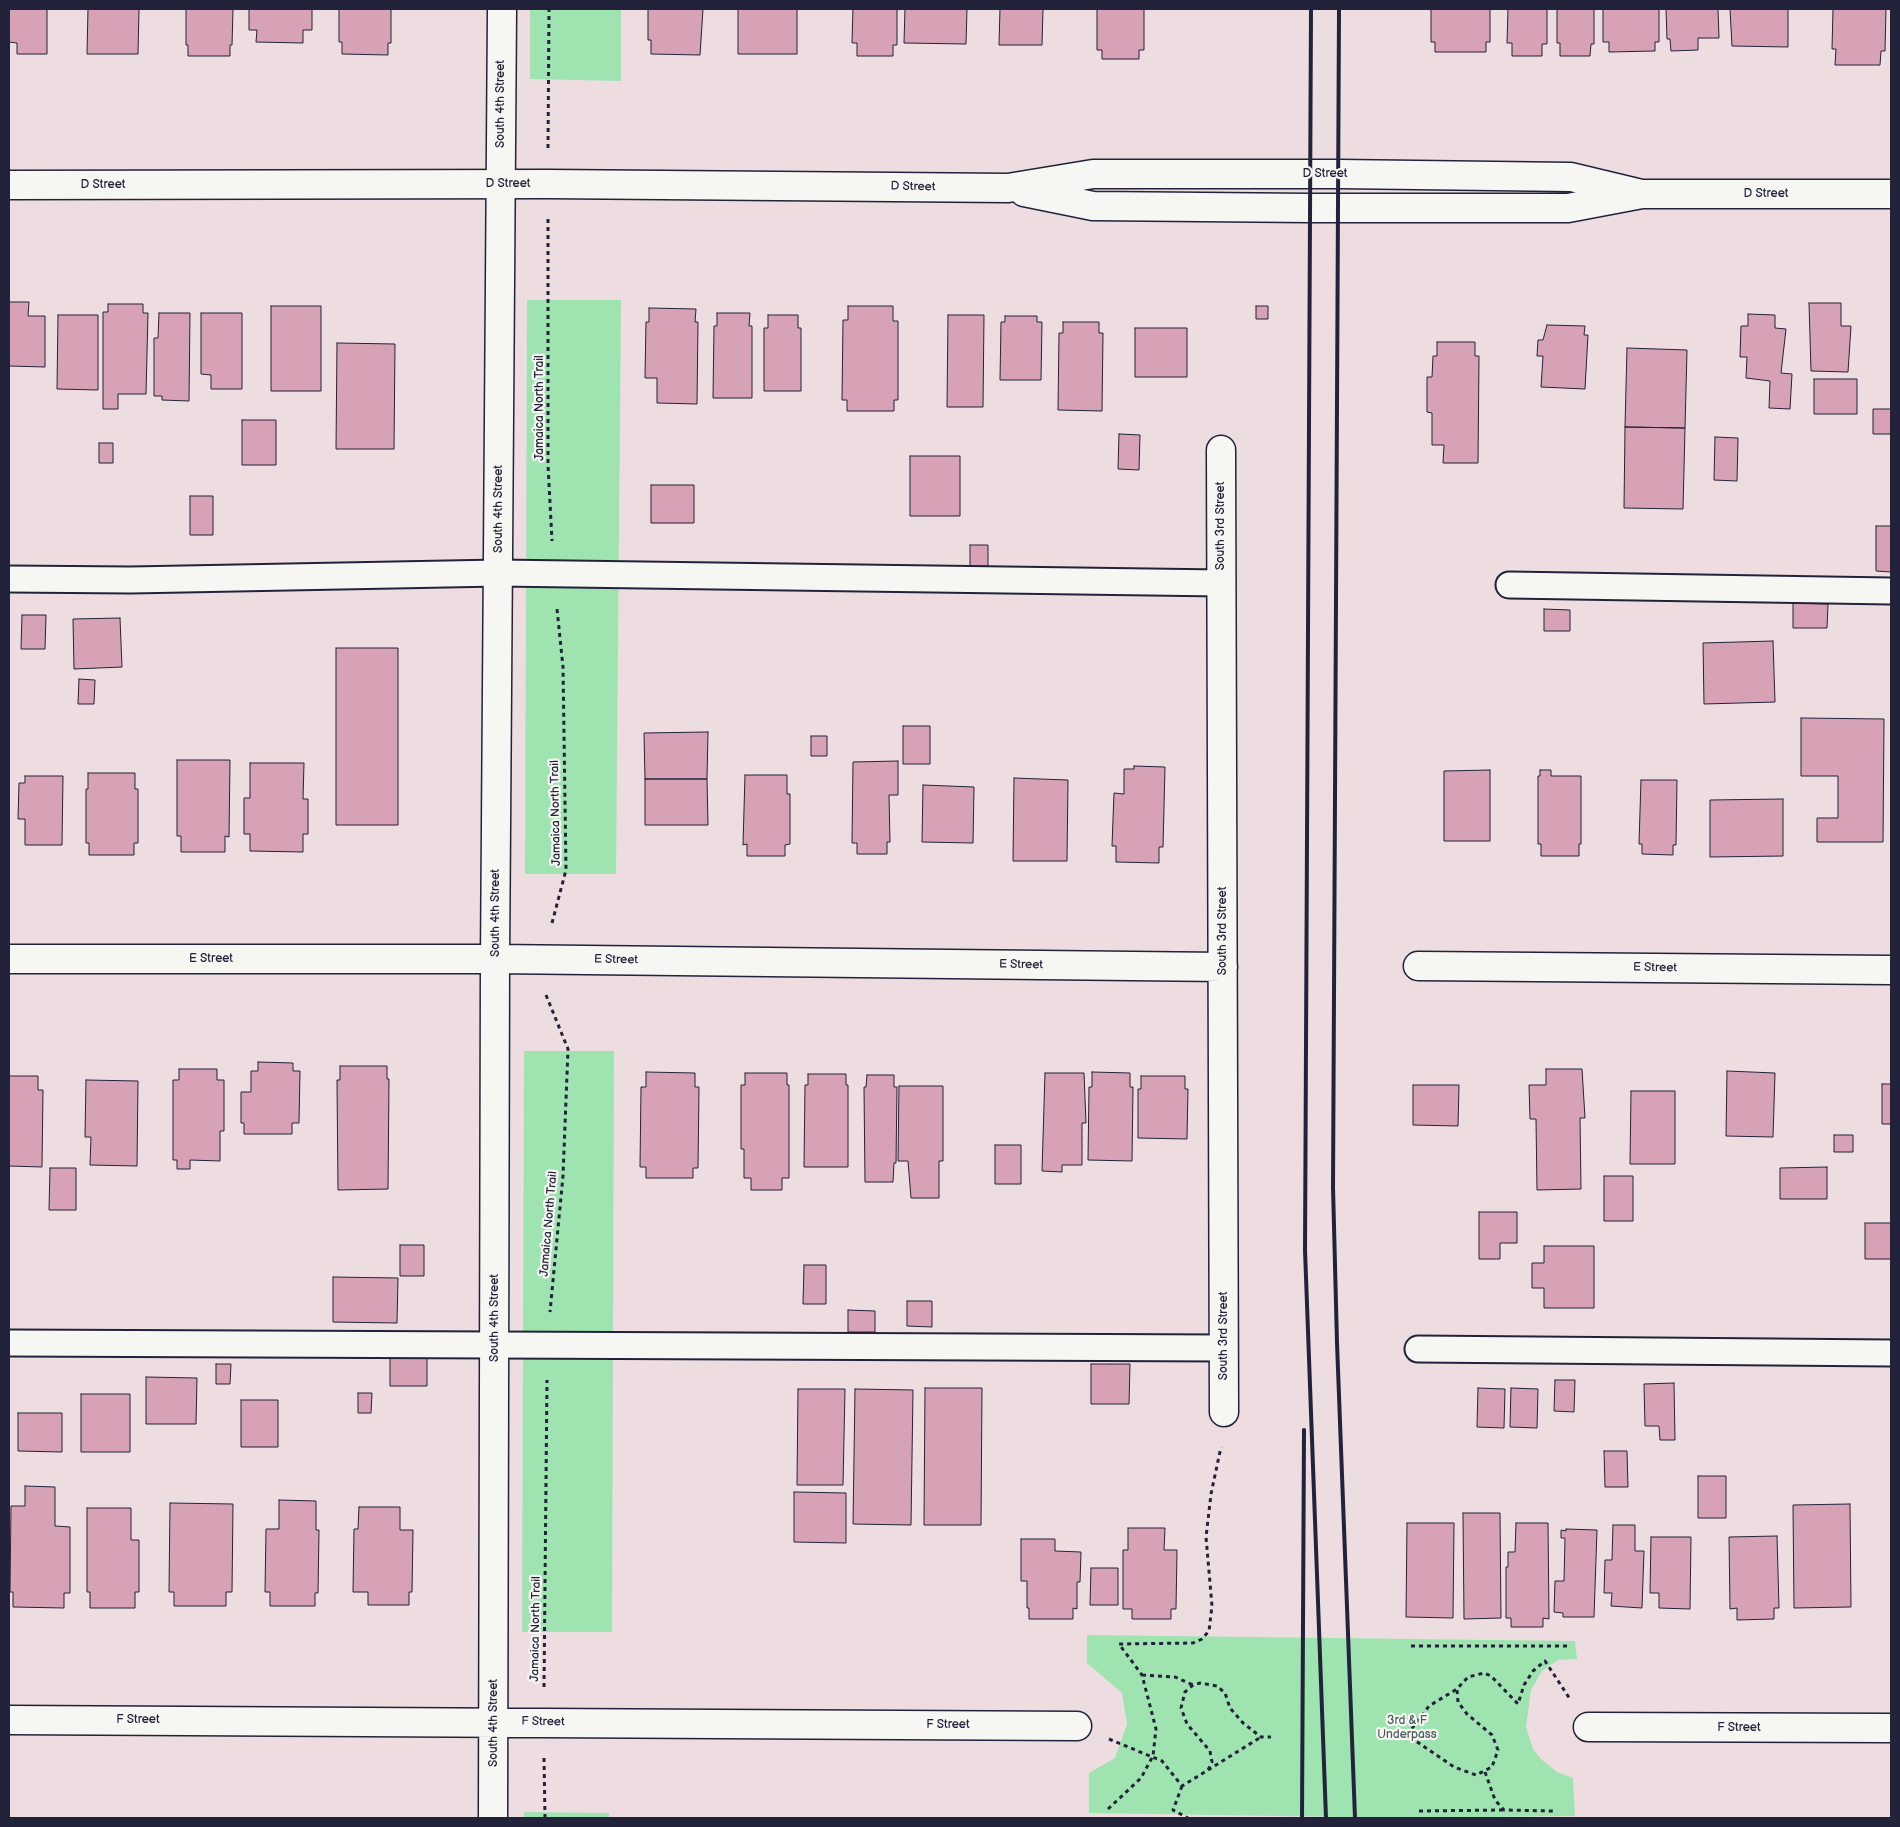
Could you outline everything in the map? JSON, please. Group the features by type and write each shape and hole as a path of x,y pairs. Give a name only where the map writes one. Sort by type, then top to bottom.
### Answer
{"street":[{"name":"South 4th Street","path":"493,1818 495,959 502,9"},
{"name":"D Street","path":"9,185 548,184 1008,188 1093,174 1339,174 1571,176 1642,194 1891,194"},
{"name":"South 3rd Street","path":"1221,450 1224,1412"},
{"name":"E Street","path":"9,959 495,959 1223,967"},
{"name":"E Street","path":"1418,966 1891,970"},
{"name":"F Street","path":"9,1720 494,1721 1077,1726"},
{"name":"F Street","path":"1588,1727 1891,1728"}],"lane":[{"path":"9,579 131,580 498,573 1222,583"},
{"path":"1509,585 1891,590"},
{"path":"9,1343 1224,1348"},
{"path":"1418,1349 1891,1353"}],"path":[{"name":"Jamaica North Trail","path":"545,1818 547,1344 563,1176 568,1049 544,990 544,960 566,870 563,667 554,574 548,465 549,9"},
{"path":"1108,1809 1141,1778 1153,1756 1156,1729 1142,1675 1119,1644 1193,1643 1202,1639 1209,1631 1212,1606 1206,1537 1211,1494 1224,1428 1224,1412"},
{"path":"1411,1646 1571,1646"},
{"path":"1407,1735 1429,1706 1457,1689 1468,1677 1484,1673 1491,1676 1518,1704 1524,1685 1533,1671 1545,1662 1588,1727"},
{"path":"1142,1675 1175,1677 1193,1685 1207,1683 1217,1686 1225,1693 1234,1713 1261,1738"},
{"path":"1193,1685 1185,1692 1181,1708 1187,1724 1210,1751 1212,1762 1208,1770"},
{"path":"1387,1735 1407,1735 1454,1767 1467,1773 1476,1775 1485,1772 1492,1766 1496,1758 1497,1742 1492,1735 1467,1714 1458,1702 1457,1689"},
{"path":"1077,1726 1162,1761 1182,1786"},
{"path":"1188,1818 1173,1810 1182,1786 1261,1738 1271,1738"},
{"path":"1485,1772 1495,1800 1504,1810"},
{"path":"1420,1811 1553,1811"}],"green space":[{"path":"530,9 621,9 621,81 530,79"},
{"path":"527,300 621,300 616,874 525,874"},
{"path":"524,1051 614,1051 612,1632 522,1632"},
{"name":"3rd & F Underpass","path":"1087,1635 1575,1641 1577,1659 1558,1660 1542,1671 1531,1690 1526,1727 1533,1749 1541,1759 1557,1772 1573,1778 1575,1816 1406,1818 1089,1813 1089,1773 1115,1758 1127,1724 1122,1693 1087,1663"},
{"path":"524,1812 609,1813 609,1818 524,1818"}],"building":[{"path":"9,9 47,9 47,54 17,54 17,43 9,42"},
{"path":"88,9 139,9 138,54 87,54"},
{"path":"186,9 233,9 230,56 188,56 188,45 186,45"},
{"path":"249,9 312,9 312,30 303,30 303,43 256,42 257,30 249,30"},
{"path":"339,9 391,9 391,43 388,43 388,55 342,54 342,42 339,42"},
{"path":"648,9 703,9 700,55 651,54 651,40 648,40"},
{"path":"738,9 797,9 797,54 738,54"},
{"path":"853,9 897,9 897,45 893,45 893,56 857,56 857,43 852,43"},
{"path":"905,9 967,9 966,44 904,43"},
{"path":"1000,9 1043,9 1042,45 999,45"},
{"path":"1097,9 1144,9 1144,50 1139,50 1139,59 1102,59 1102,50 1097,50"},
{"path":"1431,9 1490,9 1490,42 1486,42 1486,52 1435,52 1435,42 1431,42"},
{"path":"1508,9 1547,9 1547,44 1542,44 1542,56 1512,56 1512,43 1507,43"},
{"path":"1557,9 1594,9 1594,44 1591,44 1590,56 1560,56 1560,43 1557,43"},
{"path":"1603,9 1659,9 1659,42 1655,42 1655,51 1609,52 1609,42 1603,42"},
{"path":"1666,9 1718,9 1719,38 1698,38 1698,50 1671,51 1670,39 1667,39"},
{"path":"1730,9 1788,9 1788,47 1732,46"},
{"path":"1833,9 1886,9 1885,51 1881,51 1880,65 1835,65 1836,49 1832,49"},
{"path":"9,302 29,302 28,316 45,316 45,367 9,366"},
{"path":"1809,303 1841,303 1841,326 1851,326 1848,372 1811,371"},
{"path":"108,304 143,304 143,313 148,313 146,394 118,394 118,409 103,409 103,312 108,312"},
{"path":"271,306 321,306 321,391 271,391"},
{"path":"848,306 893,306 893,321 898,321 898,400 894,400 894,411 847,411 847,400 842,400 843,320 848,320"},
{"path":"1256,306 1268,306 1268,319 1256,319"},
{"path":"649,308 696,309 695,322 698,322 697,404 657,403 657,378 645,378 646,322 649,322"},
{"path":"159,313 190,313 189,401 162,400 162,396 154,396 154,338 158,338"},
{"path":"201,313 242,313 242,389 211,389 211,375 201,374"},
{"path":"717,313 750,313 749,326 752,326 752,398 713,398 714,326 717,326"},
{"path":"1748,314 1775,315 1775,328 1786,329 1781,373 1792,374 1790,409 1769,408 1770,381 1746,378 1747,357 1740,357 1741,326 1748,326"},
{"path":"58,315 98,315 98,390 57,389"},
{"path":"768,315 798,315 798,328 801,328 801,391 764,391 764,328 768,328"},
{"path":"948,315 984,315 983,407 947,407"},
{"path":"1005,316 1037,316 1037,322 1042,322 1041,380 1000,380 1001,322 1005,322"},
{"path":"1063,322 1099,322 1099,333 1103,333 1102,411 1058,410 1059,333 1063,333"},
{"path":"1547,325 1585,326 1584,335 1588,335 1585,389 1541,387 1543,356 1537,356 1538,340 1543,340"},
{"path":"1135,328 1187,328 1187,377 1135,377"},
{"path":"1437,342 1475,342 1475,356 1479,356 1478,463 1443,463 1444,445 1432,445 1432,413 1427,412 1427,377 1432,377 1433,356 1437,356"},
{"path":"337,343 395,344 394,449 336,449"},
{"path":"1627,348 1687,350 1685,428 1625,427"},
{"path":"1814,379 1857,379 1857,414 1814,414"},
{"path":"1873,409 1891,409 1891,436 1890,434 1873,434"},
{"path":"242,420 276,420 276,465 242,465"},
{"path":"1625,427 1685,428 1683,509 1624,508"},
{"path":"1119,434 1140,435 1139,470 1118,469"},
{"path":"1715,437 1738,438 1737,481 1714,480"},
{"path":"99,443 113,443 113,463 99,463"},
{"path":"910,456 960,456 960,516 910,516"},
{"path":"651,485 694,485 694,523 651,523"},
{"path":"190,496 213,496 213,535 190,535"},
{"path":"1876,526 1891,526 1891,572 1876,571"},
{"path":"970,545 988,545 988,566 970,566"},
{"path":"1793,603 1828,604 1827,628 1793,628"},
{"path":"1544,609 1570,610 1570,631 1544,631"},
{"path":"22,615 46,615 45,649 21,649"},
{"path":"120,618 122,667 74,669 73,619"},
{"path":"1773,641 1775,702 1704,704 1703,643"},
{"path":"336,648 398,648 398,825 336,825"},
{"path":"79,679 95,680 94,704 78,704"},
{"path":"1801,718 1884,719 1883,842 1817,842 1817,818 1838,818 1838,776 1801,776"},
{"path":"903,726 930,726 930,764 903,764"},
{"path":"708,732 707,779 645,779 644,733"},
{"path":"811,736 827,736 827,756 811,756"},
{"path":"177,760 230,760 229,837 225,836 225,852 181,852 181,836 177,836"},
{"path":"898,761 898,795 889,795 890,842 887,842 887,854 857,854 857,843 852,843 853,762"},
{"path":"250,763 304,763 303,799 308,799 308,834 303,834 303,852 250,851 250,834 244,834 244,798 250,798"},
{"path":"1134,766 1165,767 1163,847 1159,847 1159,863 1116,862 1116,846 1112,846 1114,793 1124,794 1124,769 1134,769"},
{"path":"1490,770 1490,841 1444,841 1444,771"},
{"path":"1540,770 1551,770 1551,776 1581,776 1581,844 1579,844 1579,856 1541,856 1541,844 1538,844 1538,776 1540,776"},
{"path":"88,773 135,773 135,789 138,789 138,843 134,843 134,855 89,855 89,843 86,843 86,789 88,789"},
{"path":"745,775 787,775 787,794 790,794 790,844 785,845 785,856 747,856 747,844 743,845"},
{"path":"25,776 63,776 62,845 25,845 25,819 18,819 19,783 25,783"},
{"path":"1014,778 1068,780 1067,861 1013,861"},
{"path":"645,779 707,779 708,825 645,825"},
{"path":"1641,780 1677,780 1676,845 1673,845 1673,855 1642,854 1642,844 1639,844"},
{"path":"923,785 974,787 973,843 922,842"},
{"path":"1783,799 1783,856 1710,857 1710,800"},
{"path":"258,1062 293,1063 293,1071 300,1071 299,1123 292,1123 292,1134 244,1134 244,1123 241,1123 241,1092 251,1092 251,1071 258,1071"},
{"path":"340,1066 387,1066 387,1079 389,1079 388,1189 338,1190 337,1080 340,1080"},
{"path":"179,1069 217,1069 217,1080 224,1080 224,1131 220,1131 220,1161 190,1160 190,1169 177,1169 177,1160 173,1160 173,1080 179,1080"},
{"path":"1546,1069 1582,1069 1585,1118 1580,1118 1581,1189 1537,1190 1536,1119 1530,1119 1529,1085 1546,1085"},
{"path":"1727,1071 1775,1073 1773,1137 1726,1136"},
{"path":"646,1072 695,1073 695,1087 699,1087 698,1168 693,1168 693,1178 646,1178 646,1167 640,1167 641,1087 646,1087"},
{"path":"1092,1072 1130,1073 1130,1087 1133,1087 1132,1161 1088,1160 1089,1087 1092,1087"},
{"path":"745,1073 787,1073 787,1085 789,1085 789,1178 782,1178 782,1190 751,1190 751,1178 744,1178 744,1149 741,1149 741,1085 745,1085"},
{"path":"1045,1073 1084,1073 1086,1123 1082,1123 1082,1165 1062,1165 1062,1172 1042,1171"},
{"path":"808,1074 846,1074 846,1085 848,1085 848,1167 804,1167 805,1085 808,1085"},
{"path":"867,1075 894,1075 894,1087 897,1087 896,1163 894,1163 893,1182 865,1182 864,1087 866,1087"},
{"path":"9,1076 38,1076 38,1090 43,1090 42,1167 9,1166"},
{"path":"1141,1076 1185,1076 1185,1089 1188,1089 1187,1139 1138,1138 1138,1089 1141,1089"},
{"path":"86,1080 138,1081 137,1166 90,1165 91,1137 85,1137"},
{"path":"1882,1084 1891,1084 1891,1124 1882,1124"},
{"path":"1413,1085 1459,1085 1458,1126 1413,1125"},
{"path":"899,1086 943,1086 943,1161 939,1161 939,1198 911,1198 908,1161 898,1161"},
{"path":"1631,1091 1675,1091 1675,1164 1630,1164"},
{"path":"1834,1135 1853,1135 1853,1152 1834,1152"},
{"path":"995,1145 1021,1145 1021,1184 995,1184"},
{"path":"1827,1167 1827,1199 1780,1199 1780,1168"},
{"path":"50,1168 76,1168 76,1210 49,1210"},
{"path":"1604,1176 1633,1176 1633,1221 1604,1221"},
{"path":"1479,1212 1517,1212 1517,1243 1500,1243 1500,1259 1479,1259"},
{"path":"1865,1223 1891,1223 1891,1259 1865,1259"},
{"path":"400,1245 424,1245 424,1276 400,1276"},
{"path":"1544,1246 1594,1246 1594,1308 1544,1308 1544,1288 1532,1288 1532,1263 1544,1263"},
{"path":"804,1265 826,1265 826,1304 803,1304"},
{"path":"333,1277 398,1278 397,1323 333,1322"},
{"path":"907,1301 932,1301 932,1327 907,1326"},
{"path":"848,1310 875,1311 875,1332 848,1332"},
{"path":"390,1357 427,1357 427,1386 390,1386"},
{"path":"216,1364 231,1364 230,1384 216,1384"},
{"path":"1091,1364 1130,1364 1129,1404 1091,1404"},
{"path":"146,1377 197,1378 196,1424 146,1424"},
{"path":"1555,1380 1575,1380 1574,1412 1554,1411"},
{"path":"1674,1383 1675,1440 1660,1440 1659,1426 1645,1426 1644,1384"},
{"path":"925,1388 982,1388 981,1525 924,1525"},
{"path":"1478,1388 1505,1389 1504,1428 1477,1427"},
{"path":"1511,1388 1538,1389 1537,1428 1510,1427"},
{"path":"798,1389 845,1389 843,1485 797,1485"},
{"path":"855,1389 913,1390 911,1525 853,1524"},
{"path":"358,1393 372,1393 371,1413 358,1413"},
{"path":"81,1394 130,1394 130,1452 81,1452"},
{"path":"241,1400 278,1400 278,1447 241,1447"},
{"path":"18,1413 62,1413 62,1452 18,1451"},
{"path":"1604,1451 1627,1451 1628,1487 1605,1487"},
{"path":"1698,1476 1726,1476 1726,1518 1698,1518"},
{"path":"25,1486 55,1487 55,1526 70,1527 70,1593 64,1593 64,1608 13,1607 13,1592 10,1592 11,1506 25,1506"},
{"path":"794,1492 846,1493 846,1543 794,1542"},
{"path":"279,1500 316,1501 316,1530 319,1530 318,1593 315,1593 315,1606 270,1606 270,1592 265,1592 266,1529 279,1529"},
{"path":"170,1503 233,1504 232,1592 226,1592 226,1606 174,1606 174,1592 169,1592"},
{"path":"1850,1504 1851,1607 1794,1608 1793,1505"},
{"path":"359,1507 400,1507 400,1530 413,1530 412,1592 409,1592 409,1605 368,1605 368,1592 353,1592 354,1529 358,1529"},
{"path":"87,1508 131,1508 131,1540 139,1540 139,1592 135,1592 135,1608 90,1608 90,1592 87,1592"},
{"path":"1463,1513 1500,1513 1501,1618 1464,1619"},
{"path":"1407,1523 1454,1523 1453,1618 1406,1617"},
{"path":"1516,1523 1548,1523 1549,1619 1543,1618 1543,1627 1511,1627 1511,1618 1506,1618 1506,1567 1508,1567 1508,1552 1515,1552"},
{"path":"1613,1525 1635,1525 1635,1551 1644,1551 1642,1608 1611,1606 1612,1593 1604,1593 1605,1560 1612,1560"},
{"path":"1128,1528 1165,1528 1164,1550 1177,1550 1176,1609 1171,1609 1171,1619 1132,1619 1132,1609 1123,1609 1123,1550 1128,1550"},
{"path":"1566,1529 1597,1530 1594,1617 1563,1617 1563,1613 1554,1612 1555,1581 1564,1581 1565,1538 1561,1538 1561,1530 1566,1531"},
{"path":"1777,1536 1779,1608 1774,1608 1774,1619 1737,1620 1737,1608 1730,1609 1729,1537"},
{"path":"1651,1537 1691,1537 1690,1609 1659,1608 1659,1593 1650,1593"},
{"path":"1021,1539 1055,1539 1055,1551 1081,1552 1080,1582 1077,1582 1077,1609 1073,1608 1073,1619 1029,1619 1027,1581 1021,1581"},
{"path":"1091,1568 1118,1568 1118,1605 1090,1605"}],"railway":[{"path":"1311,9 1305,1250 1326,1818"},
{"path":"1339,9 1333,1187 1355,1818"},
{"path":"1302,1818 1304,1430"}]}
